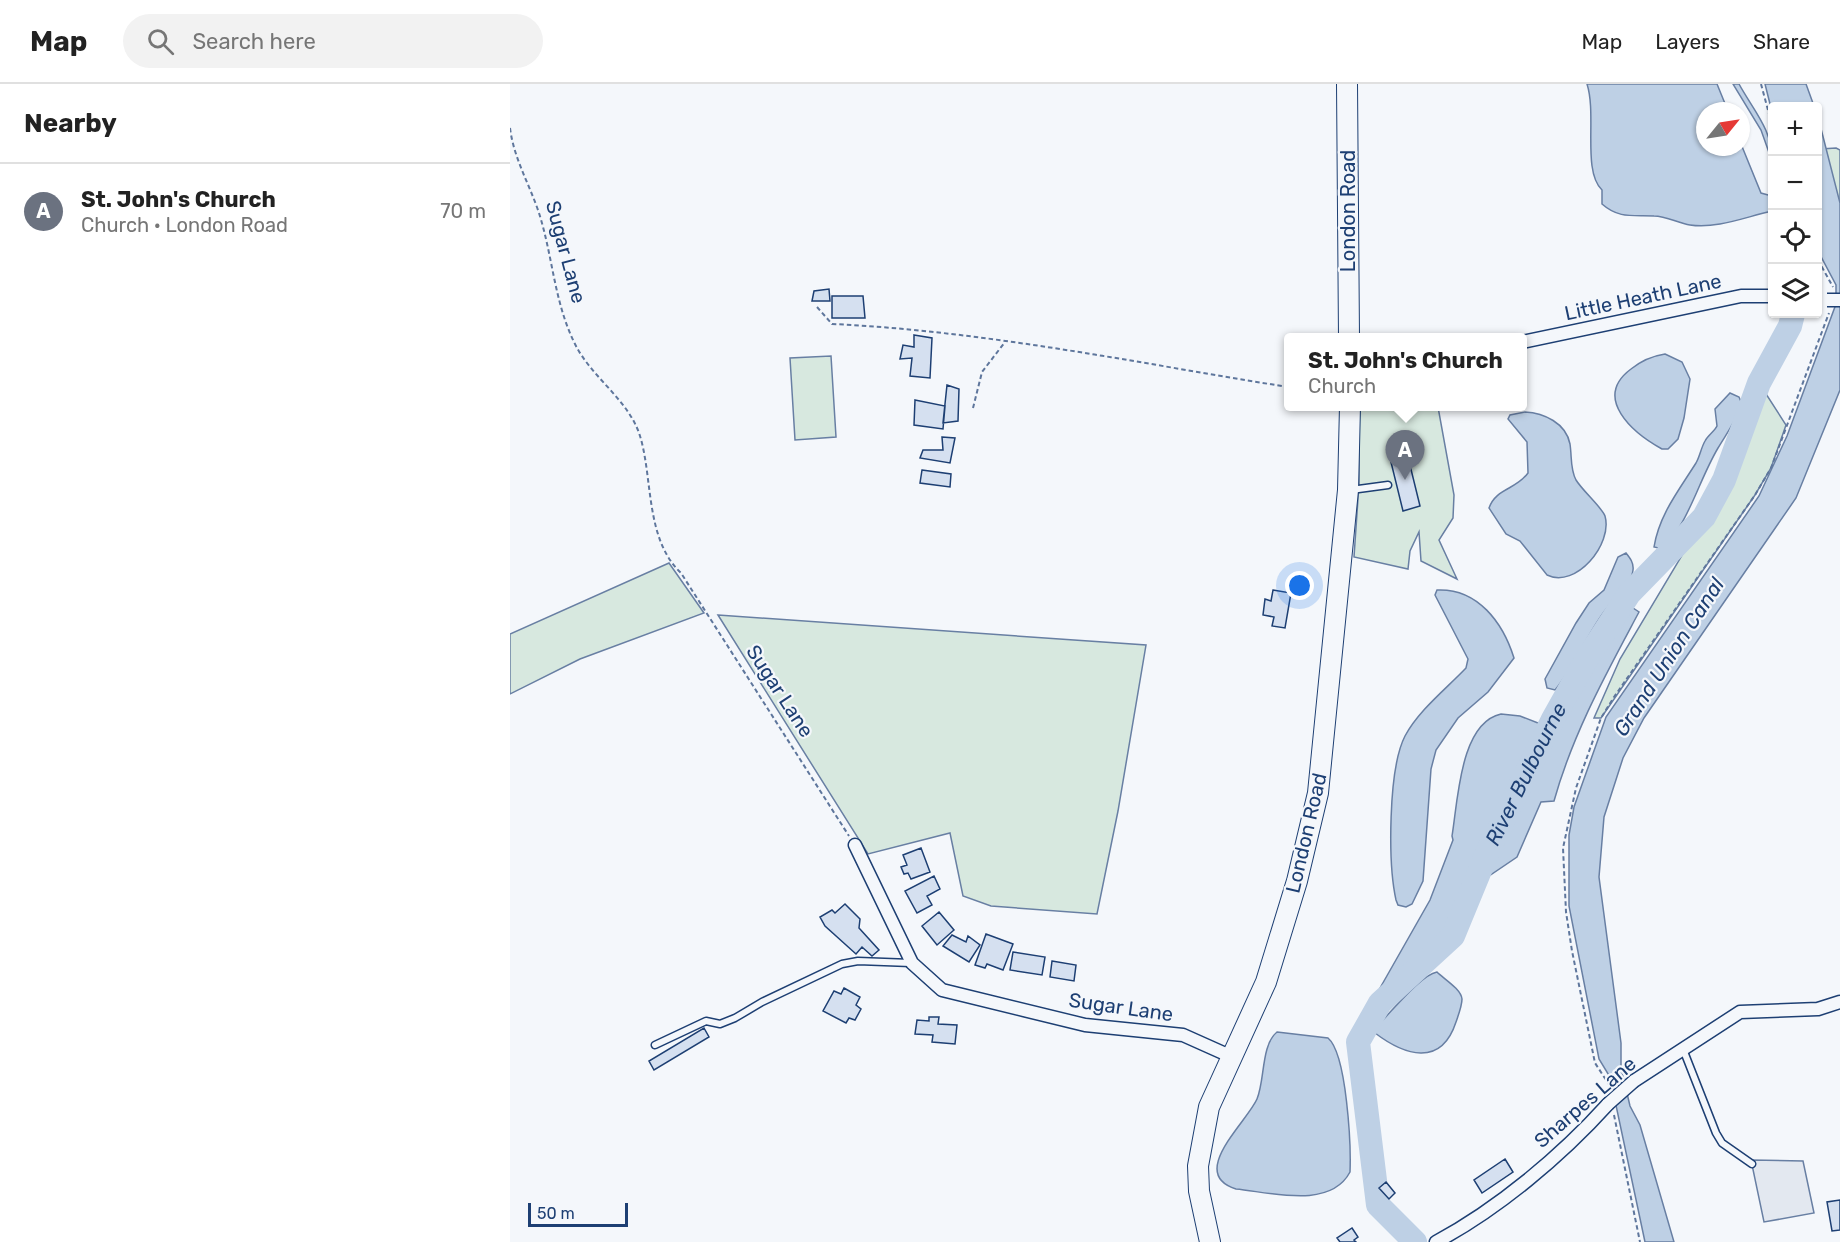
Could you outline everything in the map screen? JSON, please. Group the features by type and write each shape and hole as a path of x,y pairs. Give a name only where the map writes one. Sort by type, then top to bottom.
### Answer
{"main road":[{"name":"London Road","path":"1347,84 1350,333"},
{"name":"London Road","path":"1210,1242 1199,1191 1200,1147 1209,1107 1230,1056 1266,982 1297,881 1318,793 1348,490 1350,411"}],"street":[{"name":"Little Heath Lane","path":"1527,341 1741,297 1768,296"},
{"path":"1825,303 1840,300"},
{"name":"Sugar Lane","path":"855,844 912,963 942,990 1085,1025 1183,1035 1230,1056"},
{"name":"Sharpes Lane","path":"1436,1242 1472,1222 1582,1133 1611,1102 1634,1082 1740,1012 1818,1009 1840,1002"}],"lane":[{"path":"1348,490 1363,490 1388,485"},
{"path":"655,1045 706,1021 720,1024 735,1018 762,1002 842,964 858,961 912,963"},
{"path":"1683,1049 1716,1133 1722,1143 1752,1164"}],"path":[{"path":"1761,84 1768,108"},
{"name":"Sugar Lane","path":"510,128 514,152 539,214 560,309 576,346 633,419 640,436 653,518 673,566 681,573 855,844"},
{"path":"1820,264 1833,287"},
{"path":"1640,1242 1609,1083 1595,1063 1566,912 1563,848 1576,788 1601,718 1755,495 1771,468 1825,303"},
{"path":"817,307 832,324 886,327 1005,342 1284,386"},
{"path":"973,408 982,372 1005,342"}],"shaded area":[{"path":"1822,149 1840,150 1840,224 1822,153"},
{"path":"831,356 836,437 795,440 790,358"},
{"path":"1759,383 1786,425 1771,468 1755,495 1601,718 1594,718 1620,659 1724,480"},
{"path":"1359,411 1439,411 1454,495 1453,518 1439,540 1457,579 1421,561 1419,532 1410,551 1408,569 1354,557 1359,484"},
{"path":"669,563 704,613 580,659 510,694 510,634"},
{"path":"718,615 1146,645 1118,811 1097,914 991,906 963,896 950,833 868,854"},
{"path":"1751,1160 1803,1161 1814,1213 1764,1222"}],"water":[{"path":"1587,84 1717,84 1724,102 1696,102 1696,156 1746,156 1761,193 1768,195 1768,212 1739,220 1700,226 1658,216 1620,214 1608,209 1602,204 1602,190 1593,170 1590,97"},
{"path":"1733,84 1739,84 1750,102 1744,102"},
{"path":"1765,84 1806,84 1813,102 1770,102"},
{"path":"1750,102 1766,130 1768,150 1761,130 1750,112"},
{"name":"Grand Union Canal","path":"1822,133 1840,203 1840,390 1796,498 1644,718 1623,758 1604,817 1599,877 1621,1043 1621,1068 1630,1106 1640,1125 1674,1242 1645,1242 1610,1077 1599,1059 1569,906 1569,835 1574,807 1606,717 1759,496 1787,436 1836,304 1836,285 1822,259"},
{"path":"1665,354 1682,362 1690,379 1678,439 1668,449 1662,449 1639,434 1629,424 1616,403 1615,391 1620,380 1631,369 1647,359"},
{"path":"1730,393 1739,397 1742,404 1737,416 1711,461 1680,526 1663,549 1654,547 1665,513 1696,463 1706,439 1717,426 1715,409"},
{"path":"1525,412 1547,417 1564,430 1570,444 1574,476 1605,516 1606,527 1598,551 1580,570 1569,576 1558,578 1547,575 1520,541 1506,534 1489,508 1496,496 1518,483 1528,473 1527,442 1508,419 1510,415"},
{"path":"1626,553 1633,565 1630,580 1593,628 1555,690 1547,688 1545,679 1576,623 1589,603 1604,590 1618,557"},
{"path":"1437,590 1465,595 1487,610 1503,632 1514,658 1488,692 1458,718 1436,750 1431,769 1423,881 1412,904 1406,907 1398,905 1396,900 1392,864 1391,817 1399,751 1411,726 1466,668 1468,659 1435,595"},
{"path":"1630,606 1639,612 1581,728 1554,801 1541,802 1517,857 1486,878 1518,801 1559,717"},
{"path":"1501,714 1520,716 1543,725 1498,815 1450,923 1439,940 1384,992 1380,988 1430,900 1453,840 1459,784 1469,747 1487,720"},
{"path":"1437,972 1455,988 1462,999 1456,1022 1449,1037 1441,1046 1421,1053 1409,1051 1386,1041 1375,1033 1376,1027 1414,987"},
{"path":"1277,1032 1328,1038 1340,1062 1347,1101 1350,1172 1341,1184 1314,1195 1281,1195 1236,1189 1222,1182 1217,1172 1218,1160 1224,1147 1257,1099 1268,1045"}],"building":[{"path":"829,289 830,301 812,301 814,291"},
{"path":"832,296 863,296 865,318 832,318"},
{"path":"914,335 932,338 930,378 910,376 912,358 900,359 903,345 914,347"},
{"path":"947,385 959,389 958,421 943,423"},
{"path":"915,400 945,406 943,429 914,425"},
{"path":"942,437 955,438 950,463 920,458 923,450 943,450"},
{"path":"1406,449 1420,506 1403,511 1389,454"},
{"path":"922,470 951,474 950,487 920,483"},
{"path":"1273,590 1291,593 1285,628 1272,626 1274,617 1263,615 1265,599 1271,601"},
{"path":"921,848 930,872 911,879 908,873 904,874 901,867 907,865 903,855"},
{"path":"934,876 940,889 927,896 932,905 917,913 905,891"},
{"path":"845,904 860,919 859,928 879,950 872,956 862,947 856,954 825,926 820,917 832,910 835,913"},
{"path":"939,912 954,930 937,945 922,926"},
{"path":"986,934 1013,944 1003,970 987,964 985,968 975,965"},
{"path":"952,935 966,942 968,936 980,945 969,962 943,946"},
{"path":"1013,952 1045,957 1042,975 1010,970"},
{"path":"1052,961 1076,965 1074,981 1050,977"},
{"path":"844,988 860,997 856,1005 861,1009 855,1020 849,1018 846,1023 823,1011 834,991 841,994"},
{"path":"929,1017 939,1017 938,1024 957,1025 955,1044 932,1042 933,1035 915,1034 917,1020 929,1021"},
{"path":"704,1028 709,1037 654,1070 649,1061"},
{"path":"1505,1159 1513,1172 1482,1193 1474,1180"},
{"path":"1386,1182 1395,1193 1389,1199 1379,1188"},
{"path":"1840,1200 1840,1230 1832,1231 1827,1202"},
{"path":"1352,1228 1358,1237 1354,1240 1356,1242 1340,1242 1337,1238"}],"waterway":[{"name":"River Bulbourne","path":"1415,1242 1378,1205 1358,1042 1380,1003 1453,936 1488,851 1553,719 1586,660 1629,594 1704,517 1724,480 1759,383 1790,326 1792,318"}],"place":[{"name":"St. John's Church","path":"1405,480"}]}
